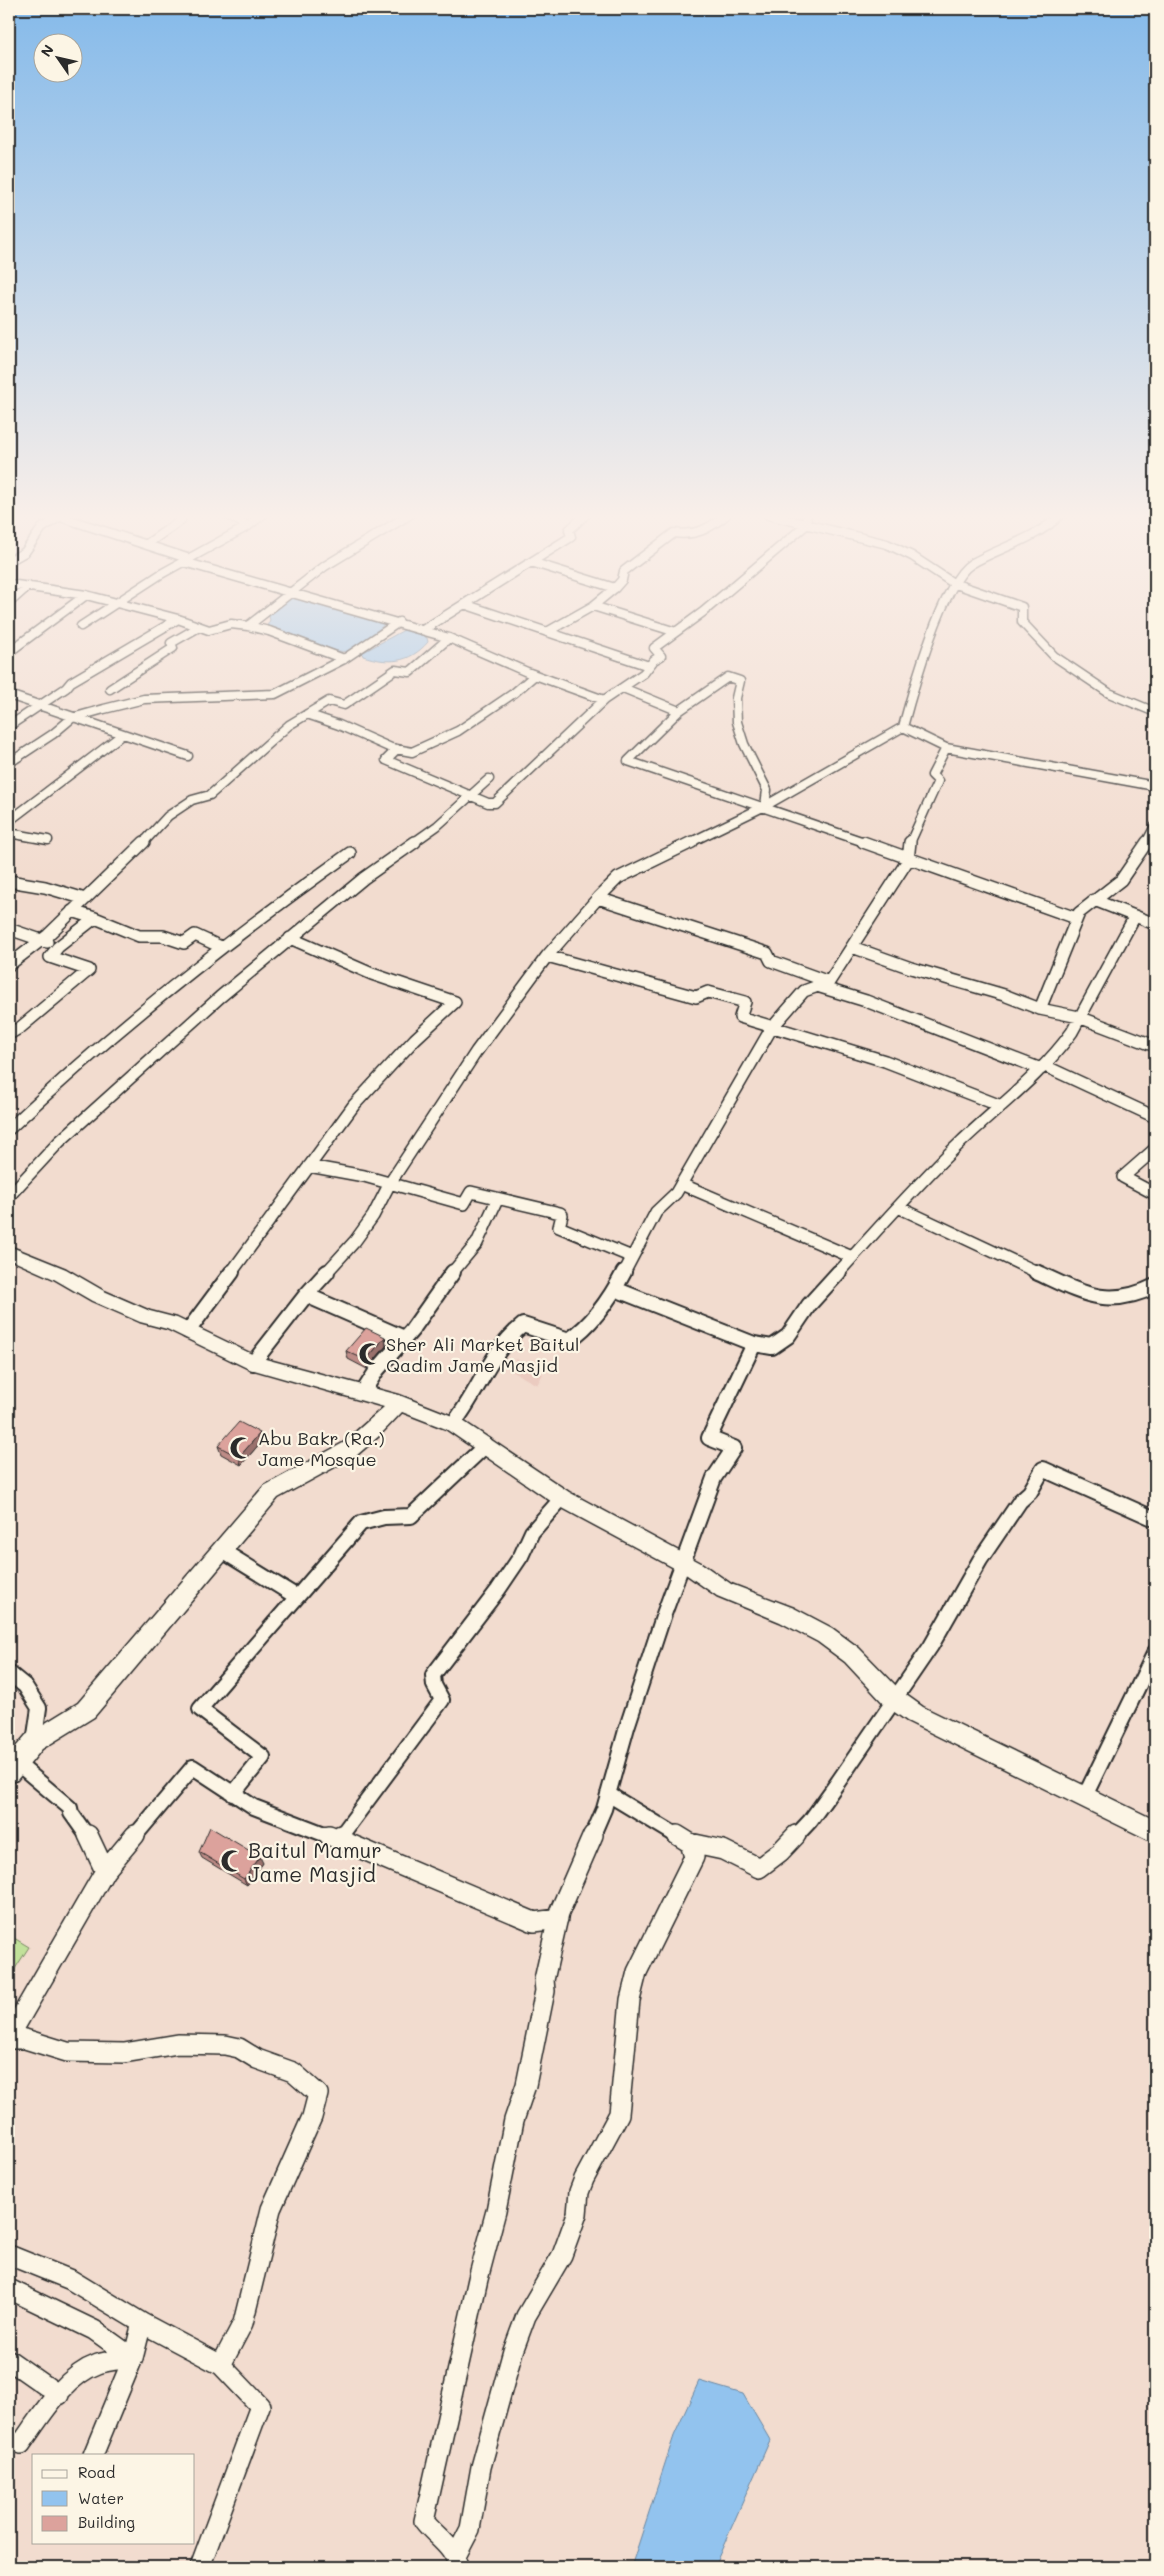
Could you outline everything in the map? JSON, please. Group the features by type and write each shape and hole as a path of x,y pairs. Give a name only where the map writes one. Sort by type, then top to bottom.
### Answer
{"street":[{"path":"9,652 32,635"},
{"path":"9,726 71,682 150,635"},
{"path":"110,689 173,648 171,643 185,635"},
{"path":"278,635 344,659"},
{"path":"9,763 53,734 72,718 144,699 227,697 257,693 268,696 344,659 379,635"},
{"path":"440,635 535,675 604,700"},
{"path":"558,635 649,666"},
{"path":"397,749 386,760 488,803 495,803 604,700 623,688 661,656 654,648 672,635"},
{"path":"253,1362 306,1295 355,1241 373,1216 390,1183 476,1052 547,956 598,898 618,878 765,806 902,727 918,671 932,635"},
{"path":"1034,635 1054,656 1109,693 1155,712"},
{"path":"9,965 41,940 85,899 137,850 168,816 192,800 210,795 290,725 329,701 344,704 395,670 410,672 449,638"},
{"path":"307,714 397,749 412,752 453,734 514,693 535,675"},
{"path":"765,806 767,790 744,744 737,722 736,698 740,681 728,677 679,711 628,761 765,806 908,860 1076,918"},
{"path":"623,688 679,711"},
{"path":"9,695 72,718 152,742 188,756"},
{"path":"902,727 946,748 1155,786"},
{"path":"9,821 123,734"},
{"path":"453,1424 466,1410 509,1333 523,1324 569,1340 583,1331 615,1289 656,1212 676,1193 771,1029 804,991 829,982 908,860 907,854 916,830 938,782 932,775 946,748"},
{"path":"9,1196 34,1167 151,1058 290,938 364,878 437,826 489,779"},
{"path":"1040,1009 1079,912 1121,880 1154,831"},
{"path":"9,833 48,840"},
{"path":"9,1129 105,1040 221,947 350,853"},
{"path":"9,881 45,887 85,899"},
{"path":"598,898 767,953 771,961 829,982"},
{"path":"1094,900 1155,924"},
{"path":"72,911 139,936 163,936 184,943 195,935 221,947"},
{"path":"615,1289 754,1344 772,1347 788,1336 809,1305 898,1207 960,1143 1043,1068 1075,1030 1079,1017 1135,916"},
{"path":"9,1034 21,1027 89,970 50,957 58,947 95,918"},
{"path":"9,929 58,947"},
{"path":"188,1331 354,1105 415,1039 455,1002 372,974 290,938"},
{"path":"852,947 911,968 1004,995 1040,1009 1079,1017 1155,1046"},
{"path":"547,956 696,997 708,992 745,1002 740,1017 771,1029 847,1048 1001,1106"},
{"path":"817,986 866,1002 1043,1068 1155,1117"},
{"path":"1155,1149 1141,1159 1123,1177 1155,1194"},
{"path":"309,1166 390,1183 464,1204 471,1192 497,1200 560,1213 562,1215 559,1227 632,1257"},
{"path":"681,1184 852,1257"},
{"path":"363,1392 377,1370 412,1330 446,1280 478,1243 497,1200"},
{"path":"898,1207 1086,1295 1118,1300 1136,1296 1155,1286"},
{"path":"9,1252 60,1274 98,1296 188,1331 253,1362 399,1403 453,1424 486,1444 562,1498 682,1564 724,1590 787,1614 825,1635 852,1654 894,1698 915,1714 1155,1832"},
{"path":"306,1295 404,1338"},
{"path":"457,2561 450,2545 436,2536 424,2521 478,2279 496,2212 514,2120 526,2085 545,1991 544,1980 558,1919 608,1794 627,1727 682,1564 714,1478 734,1448 709,1438 754,1344"},
{"path":"106,1871 84,1828 71,1813 70,1808 13,1767 34,1742 86,1710 271,1492 289,1478 320,1466 354,1446 399,1403"},
{"path":"233,1794 263,1757 200,1709 346,1537 361,1523 384,1517 411,1516 486,1444"},
{"path":"608,1794 690,1843 723,1850 759,1868 780,1852 810,1821 931,1646 984,1554 1020,1501 1030,1492 1043,1469 1155,1519"},
{"path":"338,1839 442,1700 434,1685 433,1675 498,1590 521,1556 532,1532 562,1498"},
{"path":"221,1550 297,1597"},
{"path":"1084,1798 1155,1652"},
{"path":"9,1673 24,1686 39,1708 34,1742"},
{"path":"221,2364 243,2323 271,2209 312,2117 318,2094 293,2072 258,2059 239,2048 225,2045 178,2044 124,2053 67,2052 25,2039 9,2038 106,1871 193,1767 254,1807 338,1839 534,1922 558,1919"},
{"path":"457,2561 470,2529 481,2467 512,2351 526,2316 562,2255 577,2214 584,2179 619,2114 630,2000 637,1972 694,1857 690,1843"},
{"path":"9,2255 71,2280 142,2322 221,2364 260,2406 200,2567"},
{"path":"9,2289 94,2330 133,2358"},
{"path":"93,2454 133,2358 142,2322"},
{"path":"9,2441 21,2444 59,2395 78,2377 97,2364 133,2358"},
{"path":"9,2360 59,2395"}],"shaded area":[{"path":"516,1359 543,1374 537,1385 510,1370"}],"green space":[{"path":"14,1938 29,1947 9,1978 9,1944"}],"water":[{"path":"285,635 373,635 349,651 333,650"},
{"path":"394,635 422,635 427,638 428,642 413,655 398,660 372,659 363,656 362,653"},
{"path":"699,2381 743,2394 770,2440 714,2567 631,2567 674,2436"}],"building":[{"path":"366,1328 385,1337 366,1360 346,1351"},
{"path":"239,1422 260,1433 239,1457 218,1446"},
{"name":"Baitul Mamur Jame Masjid","path":"210,1827 260,1857 244,1879 199,1852"}],"place":[{"name":"Sher Ali Market Baitul Qadim Jame Masjid","path":"370,1354"},
{"name":"Abu Bakr (Ra.) Jame Mosque","path":"241,1448"},
{"name":"Baitul Mamur Jame Masjid","path":"232,1861"}]}
